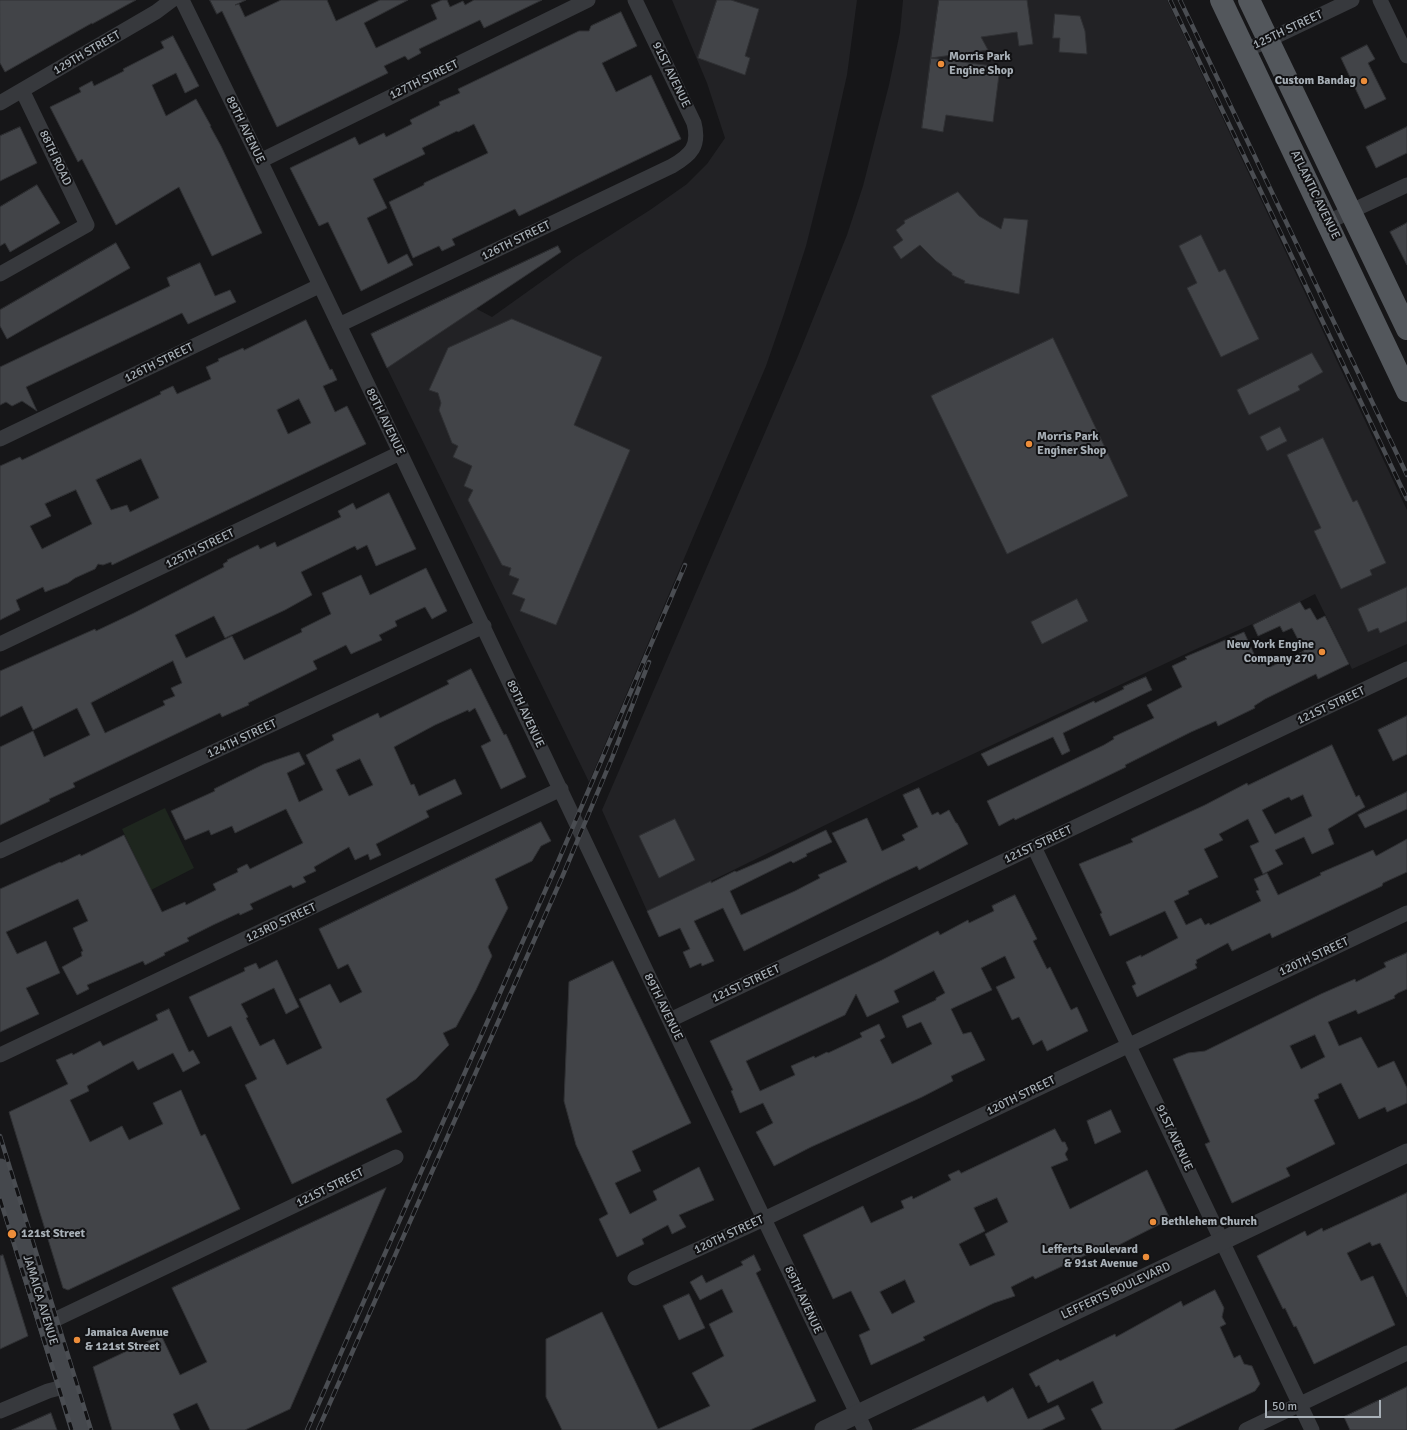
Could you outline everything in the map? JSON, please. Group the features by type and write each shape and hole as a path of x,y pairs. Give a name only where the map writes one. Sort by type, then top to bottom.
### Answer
{"main road":[{"name":"ATLANTIC AVENUE","path":"1221,0 1328,222 1407,391"},
{"name":"ATLANTIC AVENUE","path":"1249,0 1407,329"},
{"name":"JAMAICA AVENUE","path":"0,1169 6,1209 48,1323 80,1430"}],"street":[{"name":"129TH STREET","path":"0,103 156,12 172,0"},
{"name":"89TH AVENUE","path":"182,0 484,626 861,1422"},
{"name":"127TH STREET","path":"260,161 588,0"},
{"name":"91ST AVENUE","path":"635,0 694,123 696,140 691,152"},
{"name":"125TH STREET","path":"1245,51 1352,0"},
{"path":"1380,0 1407,56"},
{"name":"88TH ROAD","path":"0,274 87,225 22,90"},
{"name":"126TH STREET","path":"339,325 672,166 691,152"},
{"path":"1328,222 1407,185"},
{"name":"126TH STREET","path":"0,439 319,286"},
{"name":"125TH STREET","path":"0,644 400,453"},
{"name":"124TH STREET","path":"0,851 484,626"},
{"name":"121ST STREET","path":"670,1020 1407,669"},
{"name":"123RD STREET","path":"0,1055 561,789"},
{"name":"91ST AVENUE","path":"1034,847 1312,1430"},
{"name":"120TH STREET","path":"635,1278 764,1219 1407,913"},
{"name":"LEFFERTS BOULEVARD","path":"824,1430 861,1422 1222,1241 1407,1153"},
{"name":"121ST STREET","path":"48,1323 396,1157"},
{"path":"1246,1430 1407,1353"},
{"path":"0,1411 48,1390 67,1386"}],"shaded area":[{"path":"672,0 857,0 847,75 831,146 806,246 784,314 766,366 589,782 387,368 475,308 492,317 576,257 650,210 687,184 707,164 725,138 707,83"},
{"path":"903,0 1167,0 1407,510 1407,644 1352,669 1315,594 1284,610 1194,650 903,787 647,911 602,810 798,356 847,235 863,186 889,85 900,32"},
{"path":"165,808 194,868 151,890 122,829"}],"building":[{"path":"0,0 136,0 5,72 0,63"},
{"path":"210,0 246,0 235,5 239,4 245,17 281,0 327,0 336,21 380,0 408,0 364,23 376,48 437,19 431,5 442,0 447,0 450,7 463,1 465,5 474,0 542,0 484,28 480,20 419,49 421,53 408,60 405,56 384,66 388,73 277,127 222,11 217,14"},
{"path":"717,0 731,0 759,9 745,56 750,58 745,75 698,58"},
{"path":"939,0 1027,0 1033,44 1019,46 1017,32 981,37 988,50 931,58"},
{"path":"621,12 637,46 602,63 616,92 651,75 681,139 519,216 515,209 452,239 455,245 442,251 439,246 413,258 389,202 424,185 424,183 488,153 474,124 458,132 457,131 422,148 425,154 373,179 387,208 367,218 388,264 407,254 413,265 361,291 328,222 319,226 290,168 355,137 359,145 384,133 386,137 412,124 410,120 440,105 439,102 460,93 458,89 579,31 589,31 591,26"},
{"path":"1055,14 1080,16 1085,31 1087,54 1059,52 1060,38 1053,38"},
{"path":"173,36 199,86 185,93 176,73 152,85 166,116 196,99 221,146 262,233 212,256 179,187 116,225 82,159 78,162 50,107 81,92 79,88 92,81 94,86 164,48 161,42"},
{"name":"Custom Bandag","path":"1367,45 1375,59 1368,63 1386,99 1365,109 1341,58"},
{"path":"931,58 1000,67 993,122 946,115 943,132 922,128"},
{"path":"20,127 37,163 0,181 0,136"},
{"path":"1407,127 1407,153 1376,168 1366,147"},
{"path":"37,185 60,223 10,252 5,243 0,246 0,207"},
{"path":"958,192 979,216 1001,229 1004,218 1028,220 1019,294 964,283 965,281 952,275 952,273 936,261 920,245 901,259 893,247 903,240 896,230 905,223 904,221"},
{"path":"1407,223 1407,265 1390,232"},
{"path":"1201,235 1219,272 1225,269 1259,339 1221,357 1187,288 1197,283 1179,246"},
{"path":"116,243 130,268 7,339 0,326 0,310"},
{"path":"558,246 561,252 387,368 371,334"},
{"path":"200,263 215,296 230,290 236,302 188,324 182,313 26,387 37,411 22,401 12,406 6,402 0,405 0,367 170,286 167,278"},
{"path":"512,319 602,357 574,425 630,450 556,625 520,611 525,599 512,594 519,579 509,575 511,568 502,565 468,500 473,490 464,486 472,466 453,457 458,446 452,443 439,410 441,403 438,393 429,390 448,348"},
{"path":"306,320 330,370 332,369 337,380 323,386 335,412 347,406 366,444 112,565 111,562 103,565 98,564 95,569 75,578 68,583 45,592 43,587 16,600 20,610 0,620 0,466 20,457 22,460 161,394 160,392 173,386 177,394 211,379 206,367 219,361 218,359 243,348 244,350","holes":["299,399 311,423 288,434 277,410","141,459 159,498 130,512 127,505 111,510 96,480","76,490 92,524 42,549 30,526 51,516 45,504"]},
{"name":"Morris Park Enginer Shop","path":"1053,338 1128,496 1007,554 931,396"},
{"path":"1312,353 1323,372 1298,386 1300,390 1249,415 1237,390"},
{"path":"1280,427 1287,441 1267,451 1260,437"},
{"path":"1323,438 1353,502 1357,500 1386,563 1370,570 1372,575 1341,589 1314,531 1321,528 1287,455"},
{"path":"389,493 416,549 376,566 367,545 357,550 355,546 301,572 312,595 285,610 225,638 214,616 175,635 186,658 232,636 244,660 302,632 301,629 331,614 322,593 361,575 370,595 426,568 447,611 432,619 425,607 395,621 397,626 379,635 382,640 351,654 346,645 313,661 317,669 248,703 249,705 222,717 220,713 73,783 75,787 0,825 0,747 33,731 44,757 90,735 77,708 33,730 22,706 0,717 0,671 95,629 96,631 134,613 224,567 223,564 228,561 227,560 258,545 260,549 275,542 277,547 341,517 338,511 353,503 356,509","holes":["173,661 182,683 171,688 175,696 163,701 165,705 105,733 91,703"]},
{"path":"1407,587 1407,621 1380,633 1378,628 1368,632 1358,609"},
{"path":"1077,599 1088,621 1042,644 1031,622"},
{"path":"1300,602 1305,610 1310,608 1317,620 1325,616 1349,664 1318,679 1316,674 1265,699 1254,706 1255,708 1218,726 1216,721 1191,732 1125,765 1126,767 1015,820 1014,818 999,826 987,801 1104,745 1114,739 1113,737 1154,718 1147,705 1182,687 1172,666 1187,659 1185,657 1244,632 1259,665 1267,660 1270,667 1304,651 1292,628 1283,632 1280,626 1258,636 1253,625"},
{"path":"471,669 504,735 506,734 526,777 501,789 481,746 491,741 475,708 469,712 468,710 435,725 394,747 411,785 414,784 419,796 455,779 462,794 426,811 429,817 376,844 381,855 370,860 368,854 355,860 349,847 314,867 316,871 303,877 306,882 293,888 291,885 250,904 253,909 240,915 239,913 187,938 189,941 164,953 165,955 145,965 143,961 87,985 89,989 77,995 62,967 82,956 81,952 83,951 73,928 88,921 78,899 6,932 17,954 46,941 60,973 26,988 39,1014 0,1032 0,889 60,862 61,863 80,854 81,856 124,835 162,912 185,902 186,905 216,890 213,884 238,872 237,869 247,864 250,869 303,843 286,809 235,833 232,826 211,835 209,830 185,840 171,811 215,791 214,789 264,764 299,752 305,764 287,773 299,802 323,790 306,755 334,740 332,735 378,713 380,718 449,684 447,681","holes":["360,759 373,785 349,796 336,770"]},
{"path":"1146,677 1152,690 1063,733 1070,751 1062,755 1053,737 988,766 981,754 1094,701 1095,703 1124,689 1123,687"},
{"path":"1407,716 1407,754 1393,761 1378,730"},
{"path":"1332,745 1356,797 1359,795 1365,807 1328,829 1334,844 1312,854 1304,837 1275,850 1283,864 1263,874 1250,846 1259,842 1248,819 1219,834 1223,840 1204,849 1218,877 1188,891 1189,894 1174,901 1186,925 1201,918 1205,925 1209,923 1210,925 1261,901 1256,891 1259,890 1254,879 1267,873 1278,895 1321,875 1320,873 1373,850 1376,856 1407,839 1407,872 1383,883 1382,886 1272,938 1270,933 1232,951 1228,943 1196,960 1197,963 1195,964 1197,968 1137,997 1132,986 1136,984 1126,962 1141,955 1141,957 1178,938 1165,911 1110,936 1100,914 1102,913 1079,864 1133,842 1131,839 1205,805 1247,783 1248,785","holes":["1303,795 1312,816 1275,834 1262,810 1289,797 1291,800"]},
{"path":"919,788 932,815 938,812 940,815 949,810 968,844 919,870 917,866 885,881 744,951 723,908 694,921 714,961 702,966 701,963 690,968 683,952 690,949 680,928 659,937 647,911 711,881 711,883 735,871 736,872 766,859 826,830 832,842 806,854 807,856 793,863 791,861 730,891 741,915 795,891 820,878 818,875 847,862 832,833 867,818 882,851 905,840 902,835 918,827 903,795"},
{"path":"1407,792 1407,809 1365,828 1358,815"},
{"path":"675,819 695,860 659,878 639,836"},
{"path":"541,822 551,841 541,846 532,861 495,879 508,908 488,947 492,956 476,990 456,1027 443,1033 449,1045 416,1079 386,1099 402,1132 292,1184 245,1085 257,1079 231,1026 208,1037 189,997 245,971 244,968 256,963 259,969 277,960 299,1007 286,1014 274,988 241,1004 248,1017 246,1018 260,1046 274,1039 287,1065 322,1048 299,999 330,984 340,1003 362,992 348,964 338,969 319,929"},
{"path":"1015,895 1037,939 1033,941 1047,969 1050,967 1071,1010 1077,1007 1088,1031 1047,1051 1042,1040 1033,1045 1019,1017 1012,1020 996,987 1015,978 1005,956 981,968 992,990 951,1009 963,1034 971,1032 985,1060 951,1076 953,1081 922,1097 811,1147 774,1166 756,1132 773,1123 763,1103 740,1113 731,1091 733,1090 710,1041 882,960 938,931 940,935 968,920 969,923 994,911 992,906","holes":["934,971 945,993 936,998 936,1000 902,1016 907,1028 921,1022 932,1044 892,1064 880,1040 885,1037 879,1024 860,1033 862,1037 828,1053 827,1052 815,1058 814,1056 791,1066 795,1075 760,1091 746,1061 845,1015 856,994 867,1017 899,1002 894,991"]},
{"path":"1407,953 1407,989 1394,996 1395,998 1358,1014 1356,1010 1328,1022 1339,1046 1361,1037 1378,1068 1394,1061 1407,1088 1407,1103 1387,1112 1385,1107 1359,1119 1341,1083 1318,1094 1319,1098 1314,1100 1335,1144 1286,1168 1290,1176 1232,1203 1205,1144 1210,1142 1173,1059 1188,1053 1205,1051 1321,994 1355,979 1356,982 1386,967 1384,963","holes":["1315,1035 1325,1057 1301,1069 1290,1046"]},
{"path":"613,961 691,1123 632,1151 641,1171 615,1183 630,1214 657,1200 653,1191 699,1167 714,1200 679,1215 686,1227 672,1234 668,1225 642,1239 644,1244 617,1257 599,1219 608,1214 576,1145 564,1101 569,982"},
{"path":"169,1009 189,1052 193,1050 200,1063 183,1072 173,1053 138,1070 133,1061 87,1086 89,1091 70,1100 90,1142 122,1126 129,1140 163,1124 153,1103 181,1090 201,1136 205,1134 240,1209 68,1290 63,1288 9,1112 68,1084 56,1060 72,1053 73,1055 100,1041 103,1046 158,1020 156,1015"},
{"path":"1111,1110 1121,1132 1095,1144 1087,1121"},
{"path":"1055,1129 1062,1142 1065,1142 1068,1149 1065,1154 1068,1160 1051,1167 1070,1209 1147,1170 1170,1219 1109,1250 1107,1245 1035,1279 1033,1276 1011,1287 1015,1296 994,1303 923,1337 925,1340 871,1365 859,1335 870,1330 851,1291 833,1299 803,1235 863,1206 871,1223 904,1208 901,1201 912,1196 913,1199 951,1180 948,1175 959,1170 961,1173","holes":["997,1198 1008,1222 985,1234 995,1255 970,1266 959,1244 985,1231 974,1208","905,1280 915,1302 892,1314 880,1292"]},
{"path":"386,1188 290,1409 245,1430 210,1430 197,1403 173,1414 180,1430 112,1430 93,1367 161,1335 180,1375 207,1362 172,1288"},
{"path":"1407,1193 1407,1297 1380,1243 1372,1246 1370,1242 1347,1253 1361,1281 1373,1276 1395,1325 1314,1364 1296,1326 1294,1327 1285,1308 1283,1309 1257,1256 1305,1231 1307,1236 1322,1228 1323,1231"},
{"path":"3,1255 28,1336 0,1349 0,1256"},
{"path":"754,1255 761,1270 756,1273 816,1401 750,1430 562,1430 546,1397 546,1339 602,1312 658,1429 710,1406 692,1373 724,1356 709,1324 733,1312 722,1289 700,1300 690,1282 702,1275 706,1283 743,1265 741,1262"},
{"path":"1215,1290 1224,1308 1222,1317 1226,1324 1220,1327 1234,1358 1240,1355 1244,1364 1252,1366 1260,1384 1255,1391 1173,1430 1102,1430 1091,1409 1103,1403 1093,1381 1048,1403 1039,1385 1036,1387 1029,1374 1058,1359 1060,1361 1115,1334 1116,1337 1181,1301 1183,1306"},
{"path":"689,1294 705,1328 679,1340 663,1306"},
{"path":"1407,1387 1407,1430 1350,1430 1344,1417"},
{"path":"1013,1388 1028,1419 1058,1405 1065,1419 1041,1430 912,1430 984,1396 987,1402"},
{"path":"51,1413 57,1430 12,1430"}],"railway":[{"path":"1170,0 1407,499"},
{"path":"1180,0 1407,475"},
{"path":"307,1430 557,864 685,565"},
{"path":"318,1430 563,875 612,758 649,662"},
{"path":"0,1136 91,1430"},
{"path":"0,1199 72,1430"}],"place":[{"name":"Morris Park Engine Shop","path":"941,64"},
{"name":"Custom Bandag","path":"1364,81"},
{"name":"Morris Park Enginer Shop","path":"1029,444"},
{"name":"New York Engine Company 270","path":"1322,652"},
{"name":"Bethlehem Church","path":"1153,1222"},
{"name":"121st Street","path":"12,1234"},
{"name":"Lefferts Boulevard & 91st Avenue","path":"1146,1257"},
{"name":"Jamaica Avenue & 121st Street","path":"77,1340"}]}
